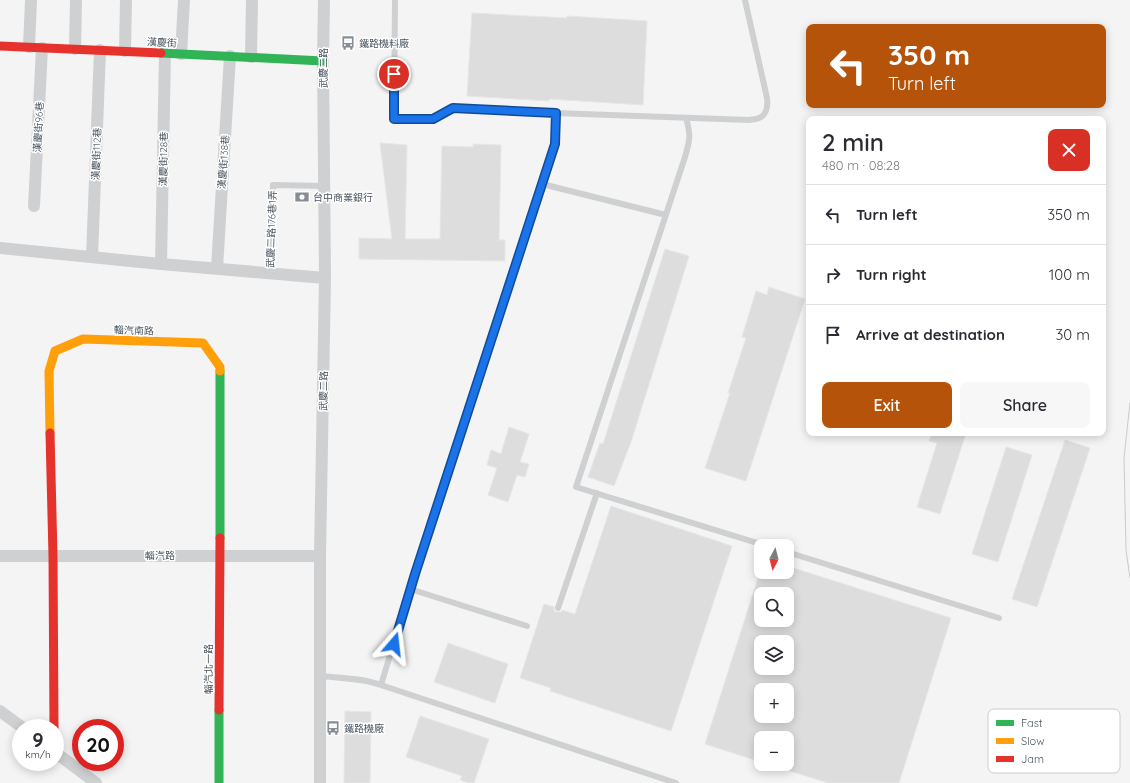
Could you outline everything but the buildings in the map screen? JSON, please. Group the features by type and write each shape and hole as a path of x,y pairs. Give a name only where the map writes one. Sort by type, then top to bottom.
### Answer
{"street":[{"path":"29,47 31,0"},
{"path":"76,0 76,49"},
{"path":"125,52 126,0"},
{"path":"181,54 184,0"},
{"path":"251,57 252,0"},
{"name":"武慶二路","path":"320,783 320,556 325,278 323,60 324,0"},
{"name":"漢慶街","path":"0,46 323,60"},
{"name":"漢慶街96巷","path":"34,206 42,48"},
{"name":"漢慶街112巷","path":"92,257 100,50"},
{"name":"漢慶街128巷","path":"161,264 165,53"},
{"name":"漢慶街138巷","path":"217,268 230,56"},
{"path":"0,248 325,278"},
{"name":"輜汽南路","path":"53,556 49,371 55,351 83,339 204,343 220,367 220,555"},
{"name":"輜汽北一路","path":"219,783 220,555"},
{"name":"輜汽路","path":"0,556 320,556"},
{"path":"53,556 54,719"},
{"path":"0,711 12,720"},
{"path":"64,759 96,783"}],"lane":[{"path":"395,0 394,119 433,119 453,108 748,120 759,118 765,113 768,106 745,0"},
{"path":"381,685 410,589 555,144 556,113"},
{"path":"686,118 690,131 689,144 576,487 754,542"},
{"path":"542,184 666,215"},
{"name":"武慶二路176巷1弄","path":"269,273 273,185 324,186"},
{"path":"558,608 597,493"},
{"path":"794,554 999,618"},
{"path":"410,589 528,626"},
{"path":"320,676 374,682 676,783"}],"tram line":[{"path":"1130,403 1124,458 1126,550 1130,578"}],"traffic: fast":[{"path":"161,53 323,61"},
{"path":"220,371 220,538"},
{"path":"219,710 219,783"}],"traffic: slow":[{"path":"50,433 49,371 55,351 83,339 203,343 220,367 220,371"}],"traffic: jam":[{"path":"0,46 161,53"},
{"path":"50,433 53,556 54,719"},
{"path":"219,710 220,538"}],"place":[{"name":"鐵路機料廠","path":"348,43"},
{"name":"台中商業銀行","path":"302,197"},
{"name":"鐵路機廠","path":"333,728"}],"route":[{"path":"394,74 394,119 433,119 453,108 556,113 555,144 415,574 394,644"}]}
